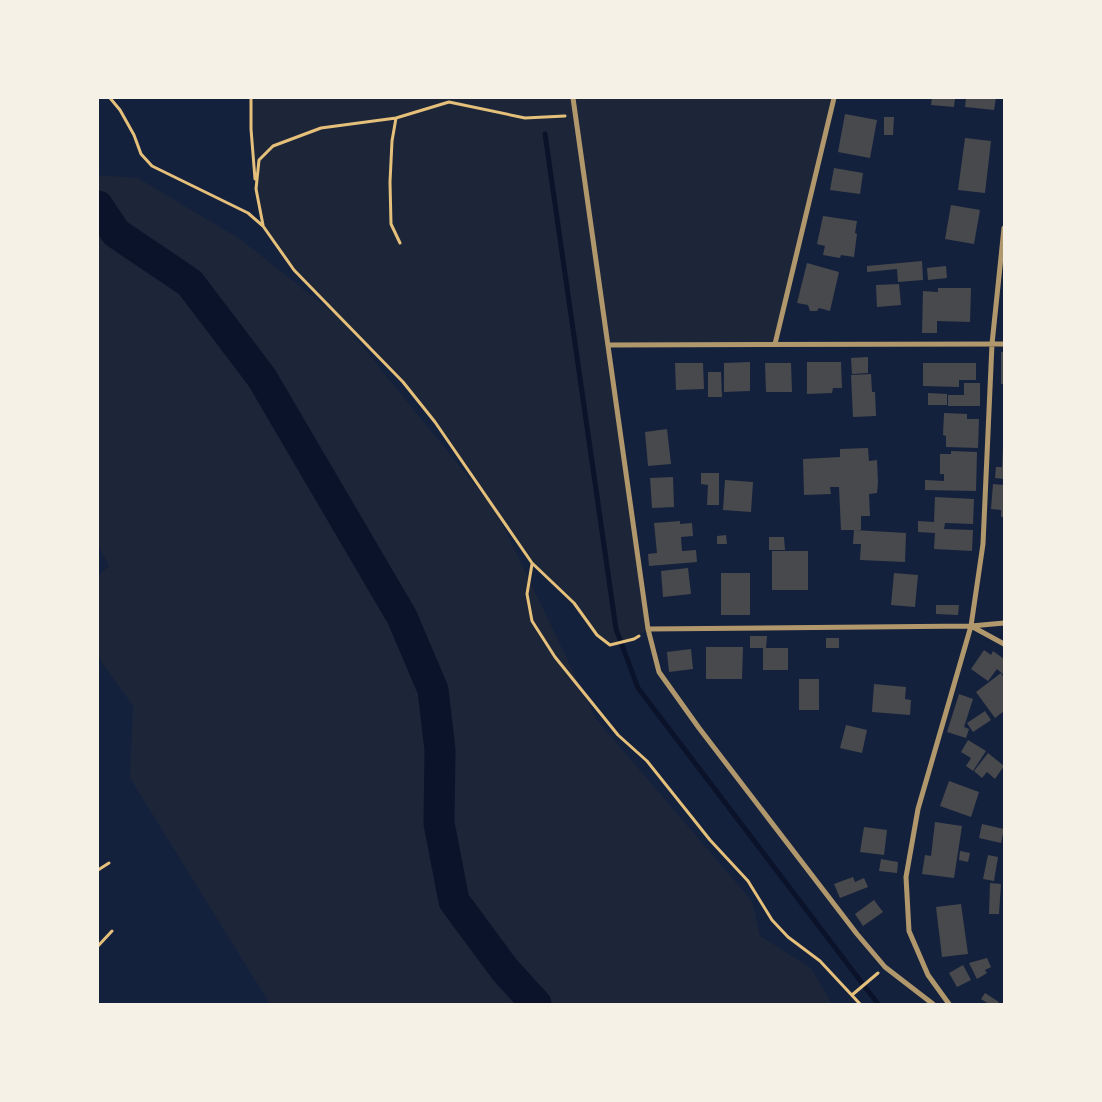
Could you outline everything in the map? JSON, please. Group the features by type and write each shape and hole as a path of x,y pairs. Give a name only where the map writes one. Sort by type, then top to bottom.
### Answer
{"street":[{"path":"573,98 648,629 659,672 705,736 884,968 933,1004"},
{"path":"775,344 834,98"},
{"path":"949,1004 928,975 909,931 906,877 918,808 971,626 983,544 992,344 1004,228"},
{"path":"608,345 1004,344"},
{"path":"648,629 971,626 1004,623"},
{"path":"971,626 1004,644"}],"path":[{"path":"110,98 120,110 134,135 141,154 152,166 248,213 263,226 294,270 360,340 403,382 435,422 532,563 574,603 597,635 610,645 634,639"},
{"path":"251,98 251,129 256,189 263,226"},
{"path":"256,189 259,160 273,146 321,128 396,118 449,102 525,118 575,116"},
{"path":"396,118 392,141 390,182 392,224 400,243"},
{"path":"532,563 527,594 532,620 555,657 618,735 647,761 710,840 748,881 772,920 788,937 820,961 860,1004"},
{"path":"98,870 109,863"},
{"path":"98,946 112,931"},
{"path":"852,995 874,976"}],"shaded area":[{"path":"251,98 834,98 775,344 608,345 648,629 634,639 610,645 597,635 574,603 532,563 499,517 596,719 752,901 760,936 811,968 832,1004 270,1004 130,778 133,706 98,657 98,576 109,566 98,545 98,175 138,178 240,239 336,315 294,270 263,226 256,189 251,129","holes":["345,325 403,382 435,422 491,505"]}],"building":[{"path":"932,98 955,98 954,107 931,105"},
{"path":"966,98 996,98 994,110 965,107"},
{"path":"845,114 877,120 870,158 838,152"},
{"path":"884,117 894,117 893,135 884,135"},
{"path":"965,138 991,141 985,193 958,190"},
{"path":"834,168 863,173 860,194 830,190"},
{"path":"951,205 980,210 974,244 945,239"},
{"path":"823,216 857,221 854,257 841,255 840,258 823,255 825,246 817,244"},
{"path":"922,261 923,280 898,282 897,269 867,272 867,266"},
{"path":"807,263 839,272 830,311 819,308 817,311 810,311 808,305 797,303"},
{"path":"946,266 947,278 928,280 927,268"},
{"path":"899,284 901,305 877,307 876,285"},
{"path":"938,288 971,288 970,322 937,321 937,333 922,333 923,291 938,292"},
{"path":"1001,352 1004,352 1004,384 1001,384"},
{"path":"868,357 868,373 852,374 851,358"},
{"path":"750,362 750,391 724,392 724,363"},
{"path":"807,362 841,362 842,388 833,388 832,393 807,394"},
{"path":"675,363 703,363 704,389 676,390"},
{"path":"765,363 791,363 792,392 766,392"},
{"path":"923,363 976,363 976,380 959,380 959,387 923,386"},
{"path":"708,372 721,372 722,397 708,397"},
{"path":"871,374 872,392 875,392 876,416 853,417 851,375"},
{"path":"964,383 980,383 980,406 948,406 948,395 964,395"},
{"path":"928,393 947,394 947,405 928,405"},
{"path":"944,413 967,414 967,419 979,419 978,448 946,447 946,436 943,435"},
{"path":"667,429 671,464 648,466 645,432"},
{"path":"1003,447 1004,479 995,478 996,467 1002,467"},
{"path":"868,448 869,461 877,460 878,482 877,493 869,494 870,516 861,516 861,530 841,530 839,487 830,487 831,494 804,495 803,459 840,457 840,449"},
{"path":"951,451 977,452 976,491 925,490 925,480 944,481 944,474 940,474 940,454 951,454"},
{"path":"701,473 719,473 719,505 707,505 708,485 701,484"},
{"path":"673,477 674,507 652,508 650,478"},
{"path":"725,480 753,482 751,512 723,510"},
{"path":"993,484 1004,485 1004,517 1001,517 1001,510 991,509"},
{"path":"935,497 974,499 973,524 945,523 944,529 973,530 972,551 934,549 935,533 918,532 918,521 934,522"},
{"path":"680,521 680,524 692,523 693,536 681,537 682,551 696,550 697,562 649,566 648,554 657,553 654,523"},
{"path":"854,530 906,533 905,562 860,560 861,544 853,544"},
{"path":"726,535 727,544 717,544 717,536"},
{"path":"769,537 784,537 785,550 769,550"},
{"path":"772,551 808,551 808,590 772,590"},
{"path":"688,568 691,594 663,597 661,571"},
{"path":"721,573 750,573 750,615 721,615"},
{"path":"894,573 918,575 915,607 891,605"},
{"path":"936,605 959,605 958,615 936,614"},
{"path":"750,636 767,636 766,648 788,648 788,670 763,670 763,648 750,648"},
{"path":"826,638 839,638 839,648 826,648"},
{"path":"706,647 743,647 742,679 706,679"},
{"path":"691,649 693,669 669,672 667,652"},
{"path":"984,650 991,655 993,651 1004,659 1004,675 997,669 988,681 971,669"},
{"path":"1001,673 1004,678 1004,711 995,718 976,692"},
{"path":"799,679 819,679 819,710 799,710"},
{"path":"874,684 906,687 905,699 911,700 910,715 872,712"},
{"path":"959,694 973,699 964,727 969,729 966,738 947,732"},
{"path":"985,711 991,720 973,732 967,723"},
{"path":"846,725 867,730 862,753 840,748"},
{"path":"968,740 986,751 973,771 966,766 971,758 961,752"},
{"path":"988,753 1004,766 995,779 987,772 982,778 974,771"},
{"path":"949,781 979,792 971,817 940,806"},
{"path":"935,822 962,826 954,878 922,874 925,855 931,856"},
{"path":"982,824 1004,829 1001,843 979,838"},
{"path":"864,827 887,830 884,855 860,852"},
{"path":"960,851 970,853 968,862 959,860"},
{"path":"988,855 998,857 994,881 983,879"},
{"path":"881,859 898,862 897,873 879,871"},
{"path":"853,877 855,882 864,878 868,887 840,898 834,884"},
{"path":"990,883 1001,884 999,914 989,914"},
{"path":"874,900 883,912 863,926 855,914"},
{"path":"961,904 968,954 942,957 936,907"},
{"path":"987,958 991,967 985,970 987,973 977,979 969,963"},
{"path":"963,965 971,980 957,987 949,973"},
{"path":"985,993 999,1002 997,1004 989,1004 981,999"}],"waterway":[{"path":"545,134 616,629 638,688 878,1004"},
{"path":"98,206 116,233 190,283 262,378 402,617 433,690 440,750 439,823 454,901 505,970 536,1004"}]}
